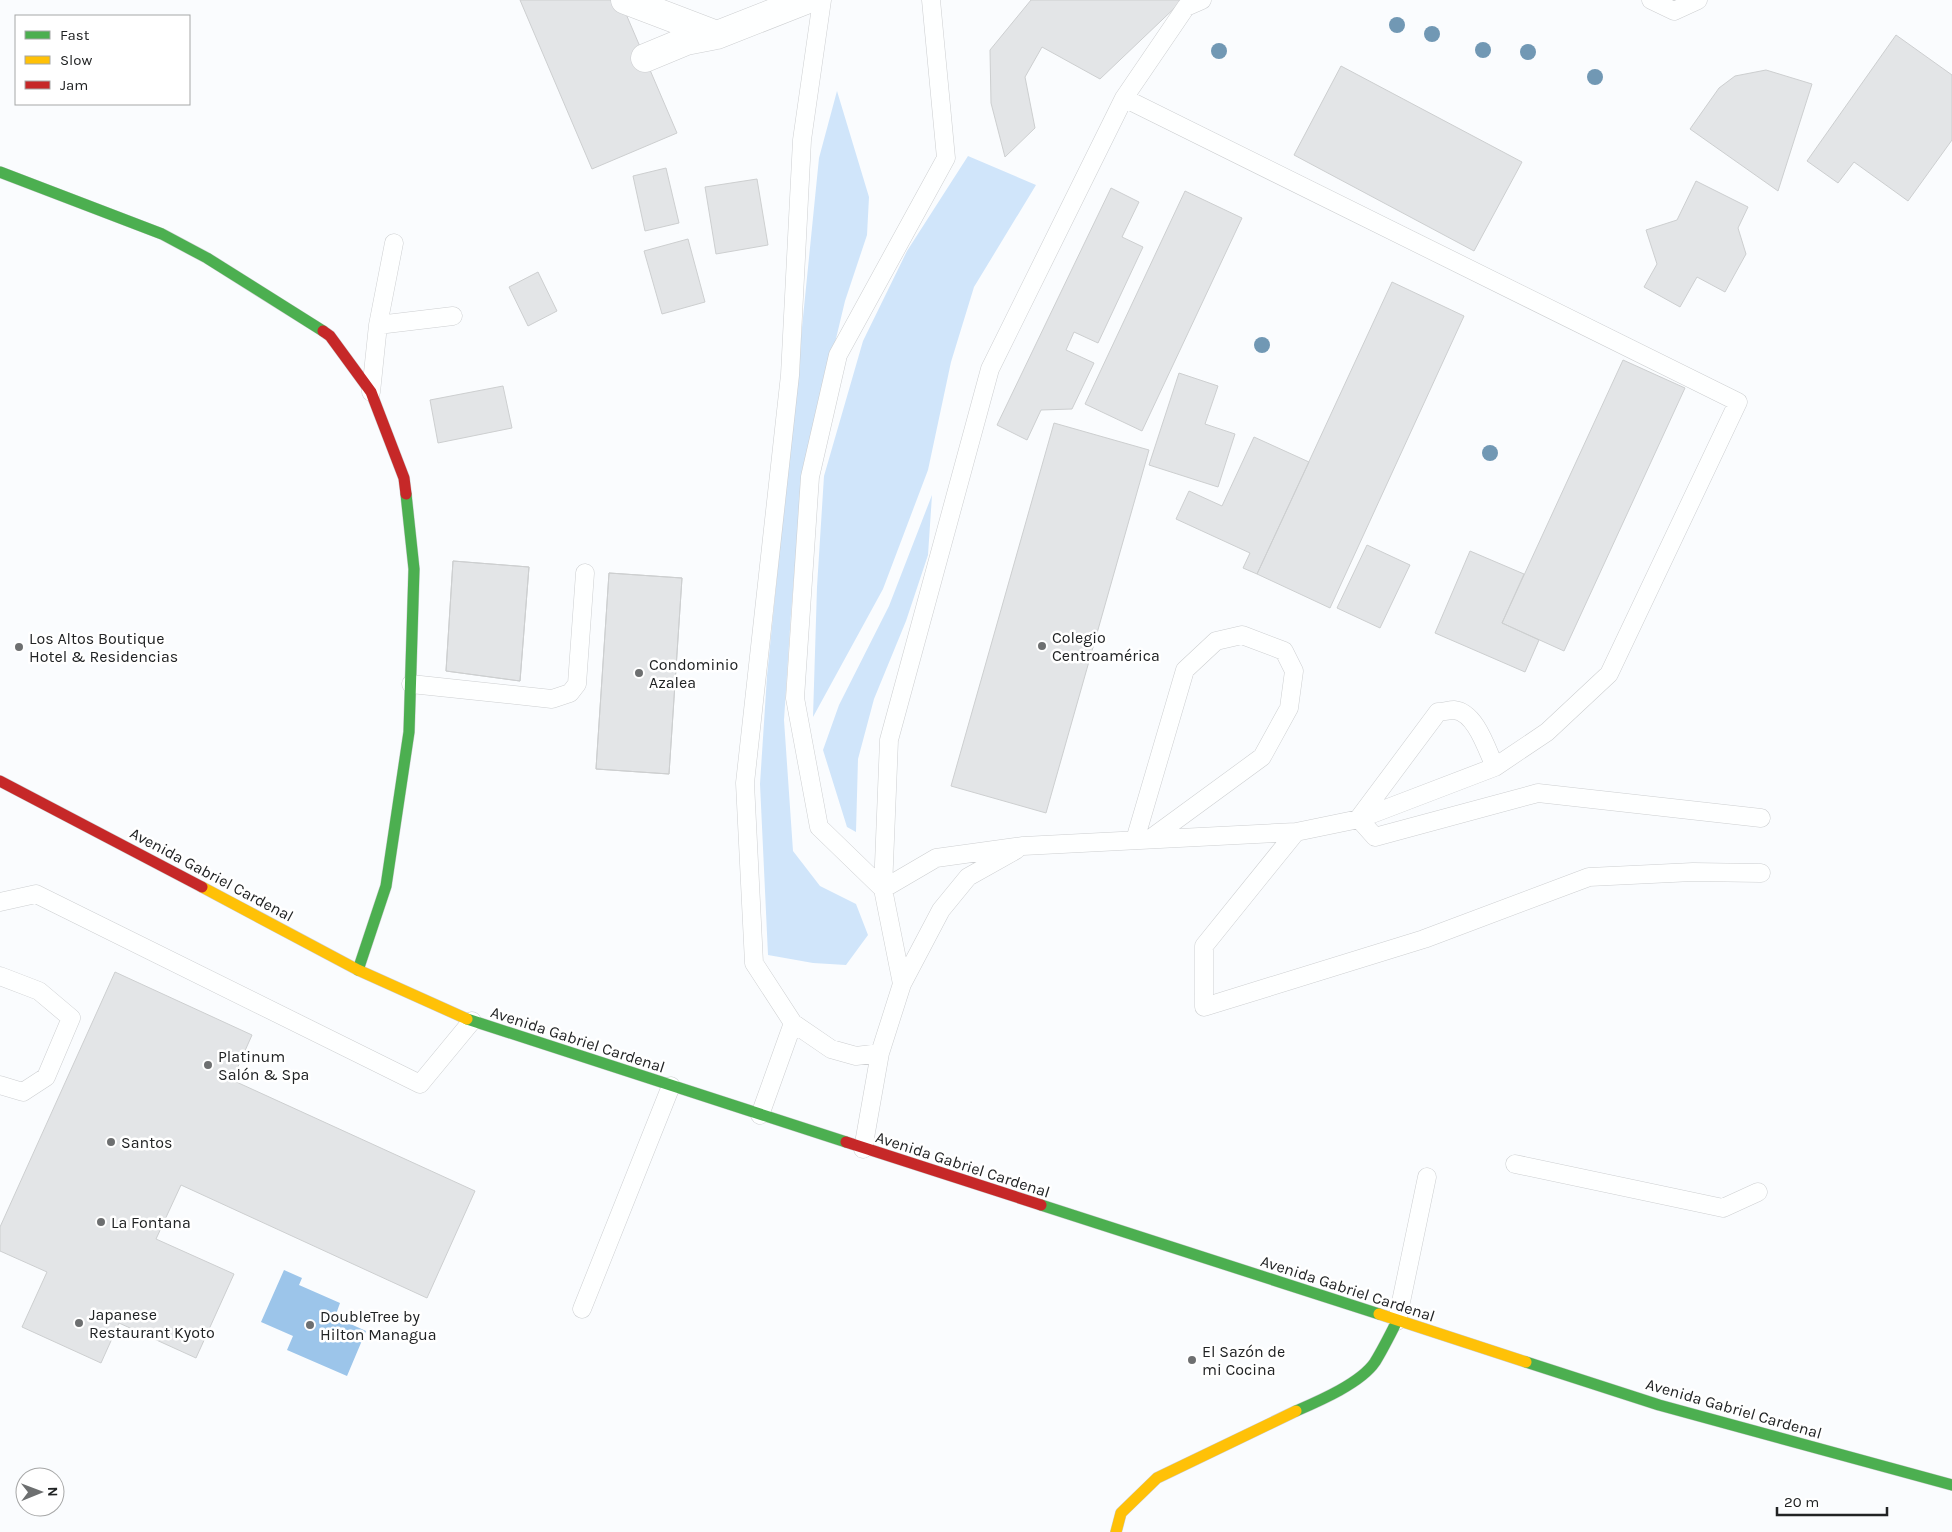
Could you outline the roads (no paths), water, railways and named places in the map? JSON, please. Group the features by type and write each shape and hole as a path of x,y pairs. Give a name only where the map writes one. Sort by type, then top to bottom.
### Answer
{"street":[{"path":"625,0 717,35"},
{"path":"645,58 686,41 717,35 806,0"},
{"path":"0,172 162,234 207,258 330,336 371,392 404,478 414,569 409,732 386,886 358,970"},
{"name":"Avenida Gabriel Cardenal","path":"0,781 358,970 472,1021 1659,1405 1952,1485"},
{"path":"1116,1532 1121,1514 1157,1478 1335,1394 1358,1378 1374,1364 1397,1321"}],"lane":[{"path":"822,0 802,140 790,375 745,783 754,963 792,1023 830,1049 856,1056 880,1053"},
{"path":"883,889 819,827 795,698 810,477 838,355 946,158 931,0"},
{"path":"902,984 883,889 889,740 990,370 1124,98 1186,7 1202,0"},
{"path":"1651,0 1674,11 1698,0"},
{"path":"883,889 936,858 1023,846 1296,832 1359,819 1495,767 1547,732 1610,674 1738,402 1124,98"},
{"path":"371,392 378,325 394,243"},
{"path":"378,325 454,316"},
{"path":"411,684 552,699 570,694 577,684 585,573"},
{"path":"1242,635 1284,651 1294,671 1289,708 1262,756 1142,839 1185,670 1216,641 1242,635"},
{"path":"1359,819 1438,712 1455,710 1466,715 1479,730 1495,767"},
{"path":"1359,819 1375,837 1538,793 1761,818"},
{"path":"1296,832 1204,946 1204,1007 1424,939 1589,877 1693,872 1761,873"},
{"path":"863,1149 880,1053 902,984 942,910 968,877 1023,846"},
{"path":"0,902 36,894 420,1084 472,1021"},
{"path":"0,976 39,991 71,1018 46,1077 23,1092 0,1085"},
{"path":"760,1115 792,1023"},
{"path":"582,1309 671,1086"},
{"path":"1515,1164 1723,1208 1758,1192"},
{"path":"1397,1321 1427,1176"}],"water":[{"name":"DoubleTree by Hilton Managua","path":"284,1270 302,1278 299,1285 340,1303 335,1317 366,1331 347,1376 287,1350 293,1336 261,1322"}],"place":[{"name":"Colegio Centroamérica","path":"1042,646"},
{"name":"Los Altos Boutique Hotel & Residencias","path":"19,647"},
{"name":"Condominio Azalea","path":"639,673"},
{"name":"Platinum Salón & Spa","path":"208,1065"},
{"name":"Santos","path":"111,1142"},
{"name":"La Fontana","path":"101,1222"},
{"name":"Japanese Restaurant Kyoto","path":"79,1323"},
{"name":"DoubleTree by Hilton Managua","path":"310,1325"},
{"name":"El Sazón de mi Cocina","path":"1192,1360"}]}
